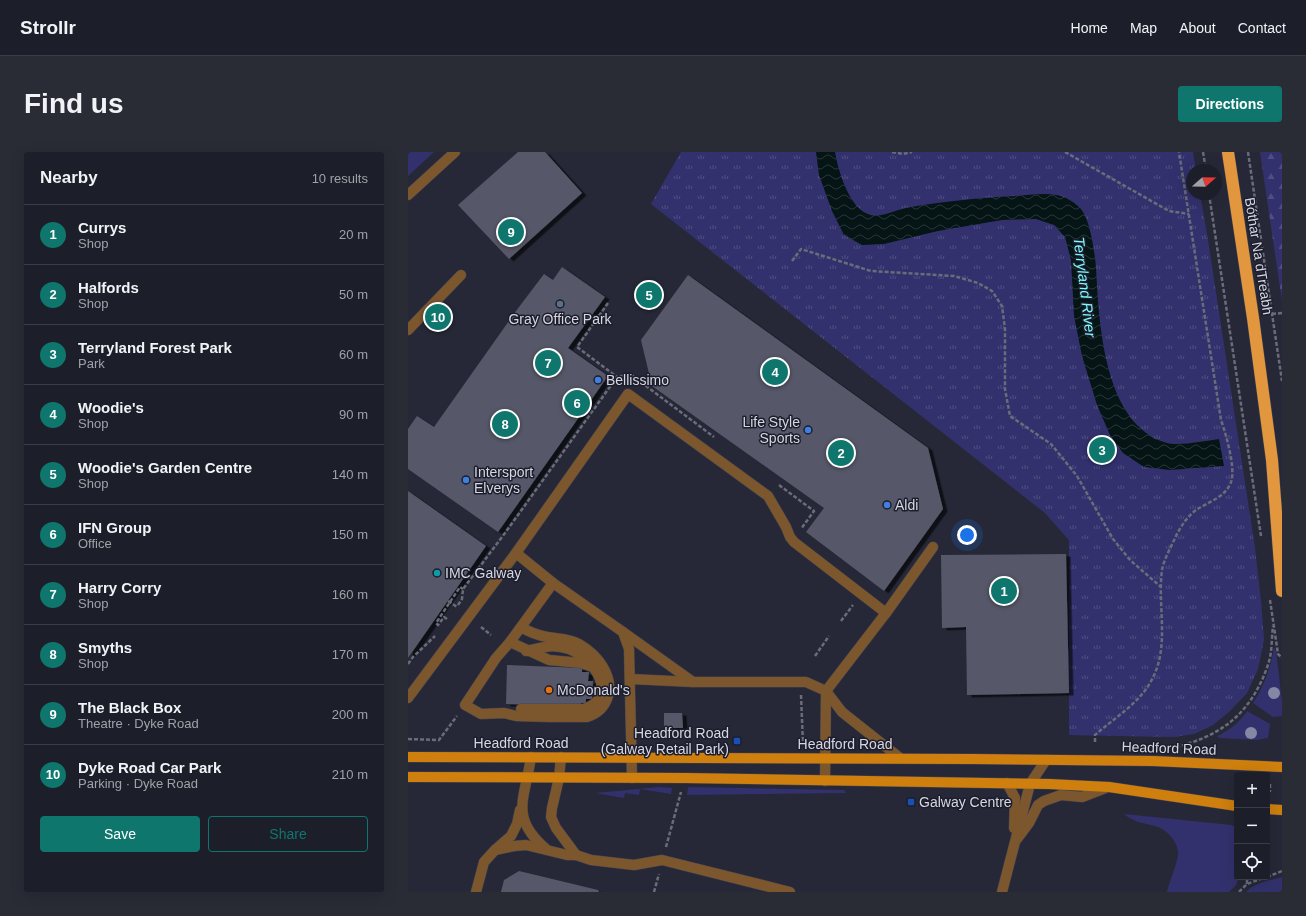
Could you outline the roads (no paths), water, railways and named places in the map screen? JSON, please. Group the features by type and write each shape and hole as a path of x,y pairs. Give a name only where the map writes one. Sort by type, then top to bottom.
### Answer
{"highway":[{"name":"Bóthar Na dTreabh","path":"1228,152 1254,318 1272,460 1282,591"},
{"name":"Bóthar Na dTreabh","path":"1272,460 1282,505"},
{"path":"1272,460 1282,492"}],"main road":[{"name":"Headford Road","path":"408,757 900,758 1153,762 1282,767"},
{"path":"408,777 685,778 1030,784 1109,787 1234,806"},
{"path":"1270,809 1282,810"}],"street":[{"path":"408,195 455,152"},
{"path":"408,330 461,275"},
{"path":"408,698 516,553 628,394 768,496 794,542 886,613"},
{"path":"825,781 826,691 886,613 933,547"},
{"path":"516,553 554,583 693,682"},
{"path":"521,627 533,633 547,637 569,639 588,650 604,668 609,686 609,694 601,710 594,715 587,717 516,716 504,714 481,714 465,704 496,658 510,642 521,627 554,583"},
{"path":"623,632 629,649 632,778"},
{"path":"510,642 526,651 549,660 581,663 592,667"},
{"path":"504,714 515,709 584,709 599,701 602,692 600,676 578,654 560,647 545,646 526,651"},
{"path":"630,679 693,682 806,682 826,691 842,712 900,758"},
{"path":"476,892 484,862 511,836 517,824 531,757"},
{"path":"561,757 560,778 551,817 556,828 576,855"},
{"path":"1002,892 1030,784 1046,760"},
{"path":"1007,784 1015,798 1014,844"},
{"path":"1014,844 1029,823 1033,812 1038,805 1044,801 1061,795 1082,797 1109,787"},
{"path":"521,809 527,828 535,839 548,850"},
{"path":"495,850 514,846 526,846 567,855 576,855 591,860 634,865 662,860 790,892"}],"water":[{"name":"Terryland River","path":"816,152 835,152 842,178 850,196 861,210 868,214 882,215 906,208 947,202 1038,194 1061,196 1079,207 1086,218 1093,245 1099,316 1109,369 1117,394 1129,416 1146,433 1167,443 1185,444 1219,439 1224,466 1170,470 1144,467 1123,453 1110,435 1097,405 1082,356 1074,316 1071,260 1065,237 1054,225 1036,219 1002,220 938,231 884,244 862,245 844,235 832,211 819,175"}],"place":[{"name":"The Black Box","path":"511,232"},
{"name":"Woodie's Garden Centre","path":"649,295"},
{"name":"Gray Office Park","path":"560,304"},
{"name":"Dyke Road Car Park","path":"438,317"},
{"name":"Harry Corry","path":"548,363"},
{"name":"Woodie's","path":"775,372"},
{"name":"Bellissimo","path":"598,380"},
{"name":"IFN Group","path":"577,403"},
{"name":"Smyths","path":"505,424"},
{"name":"Life Style Sports","path":"808,430"},
{"name":"Terryland Forest Park","path":"1102,450"},
{"name":"Halfords","path":"841,453"},
{"name":"Intersport Elverys","path":"466,480"},
{"name":"Aldi","path":"887,505"},
{"name":"IMC Galway","path":"437,573"},
{"name":"Currys","path":"1004,591"},
{"name":"McDonald's","path":"549,690"},
{"name":"Headford Road (Galway Retail Park)","path":"737,741"},
{"name":"Galway Centre","path":"911,802"}]}
